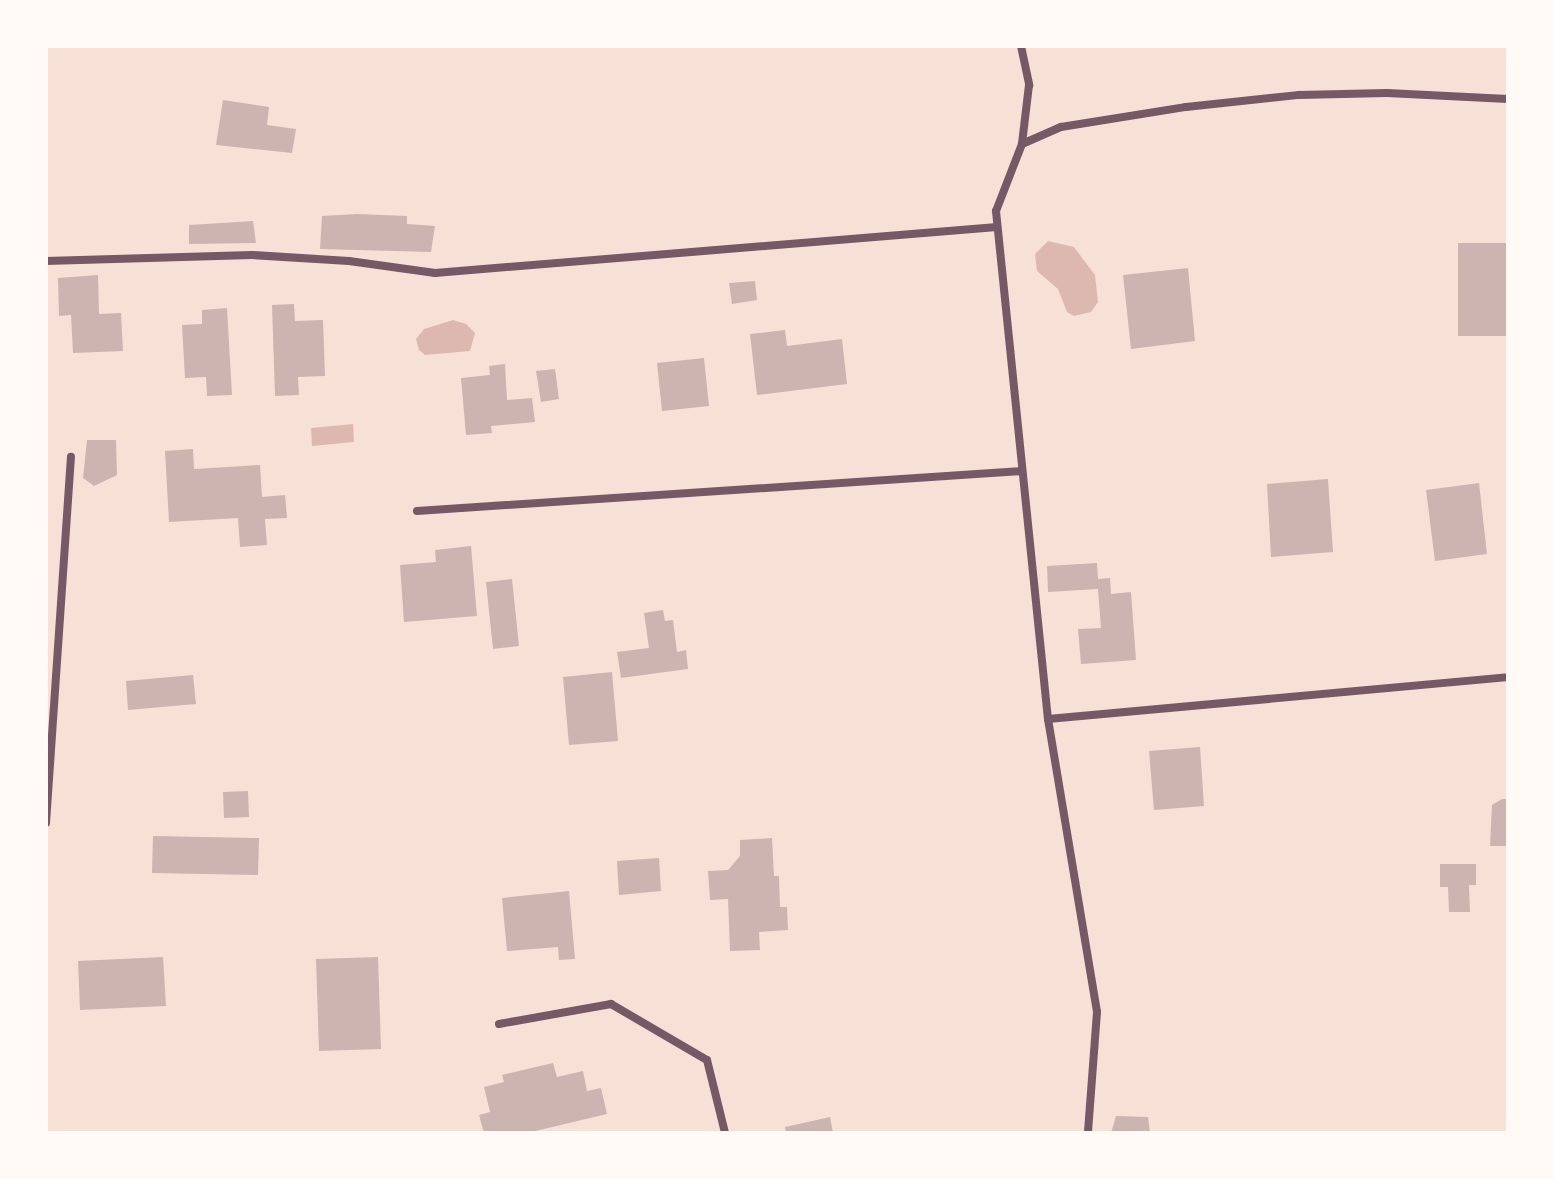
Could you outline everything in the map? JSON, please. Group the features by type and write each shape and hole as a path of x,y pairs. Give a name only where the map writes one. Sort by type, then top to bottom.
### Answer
{"street":[{"path":"1021,46 1029,85 1022,144 996,211 1048,719 1097,1012 1088,1133"},
{"path":"1022,144 1061,127 1186,107 1299,95 1387,93 1508,99"},
{"path":"46,261 252,255 349,261 435,273 997,227"},
{"path":"46,823 71,457"},
{"path":"417,511 1022,471"},
{"path":"1048,719 1508,677"},
{"path":"499,1024 611,1004 707,1060 725,1133"}],"shaded area":[{"path":"1048,241 1074,247 1095,275 1098,302 1091,312 1074,316 1067,312 1058,289 1037,271 1035,254"},
{"path":"453,320 466,324 475,333 470,351 425,355 419,350 416,339 424,329"},
{"path":"353,424 354,442 312,446 311,428"}],"building":[{"path":"223,100 269,107 267,125 296,129 292,153 216,145"},
{"path":"322,216 407,216 407,224 435,226 431,252 320,249"},
{"path":"253,221 256,243 189,244 189,225"},
{"path":"1458,243 1508,243 1508,336 1458,336"},
{"path":"1188,268 1195,341 1131,349 1123,275"},
{"path":"98,275 99,314 121,313 123,351 73,353 71,315 59,316 58,278"},
{"path":"755,281 757,300 732,304 729,283"},
{"path":"294,304 295,321 323,320 325,376 298,377 299,395 275,396 272,305"},
{"path":"227,308 232,395 207,396 206,377 185,378 182,325 202,324 202,310"},
{"path":"785,330 787,346 842,339 847,384 757,395 750,334"},
{"path":"704,358 709,406 662,411 657,363"},
{"path":"505,364 507,400 532,398 535,422 491,426 492,433 466,435 461,378 490,375 489,366"},
{"path":"555,369 559,399 541,402 536,371"},
{"path":"87,440 116,440 117,475 94,486 83,478"},
{"path":"193,449 194,469 260,465 262,497 285,495 287,518 265,519 267,545 240,547 238,518 169,522 165,451"},
{"path":"1328,479 1333,552 1271,557 1267,484"},
{"path":"1479,483 1487,554 1435,561 1426,490"},
{"path":"471,546 477,616 404,622 400,565 436,562 435,550"},
{"path":"1097,563 1098,579 1110,578 1111,594 1131,592 1136,660 1081,664 1078,629 1101,628 1098,589 1048,592 1047,566"},
{"path":"512,579 519,646 493,649 486,582"},
{"path":"663,610 665,621 673,620 677,652 686,650 688,669 621,678 617,652 649,648 644,613"},
{"path":"612,672 618,741 569,745 563,677"},
{"path":"193,675 196,704 128,710 126,681"},
{"path":"1200,747 1204,806 1154,810 1149,751"},
{"path":"248,791 249,817 224,818 223,792"},
{"path":"1508,799 1508,846 1490,846 1492,805"},
{"path":"153,836 259,838 258,875 152,873"},
{"path":"772,838 774,876 779,876 780,907 787,907 788,930 759,932 760,950 730,951 728,899 710,900 708,871 728,870 740,856 740,840"},
{"path":"659,858 661,891 619,895 617,861"},
{"path":"1440,864 1476,864 1476,885 1469,885 1470,912 1449,912 1448,887 1440,887"},
{"path":"569,891 575,959 559,960 558,947 507,951 502,898"},
{"path":"163,957 166,1006 80,1010 78,961"},
{"path":"378,957 381,1049 319,1051 316,959"},
{"path":"553,1063 557,1077 583,1071 587,1091 601,1088 607,1114 527,1133 484,1133 479,1115 490,1112 484,1087 504,1082 502,1075"},
{"path":"1116,1116 1148,1117 1150,1133 1111,1133"},
{"path":"830,1117 833,1133 786,1133 785,1127"}]}
